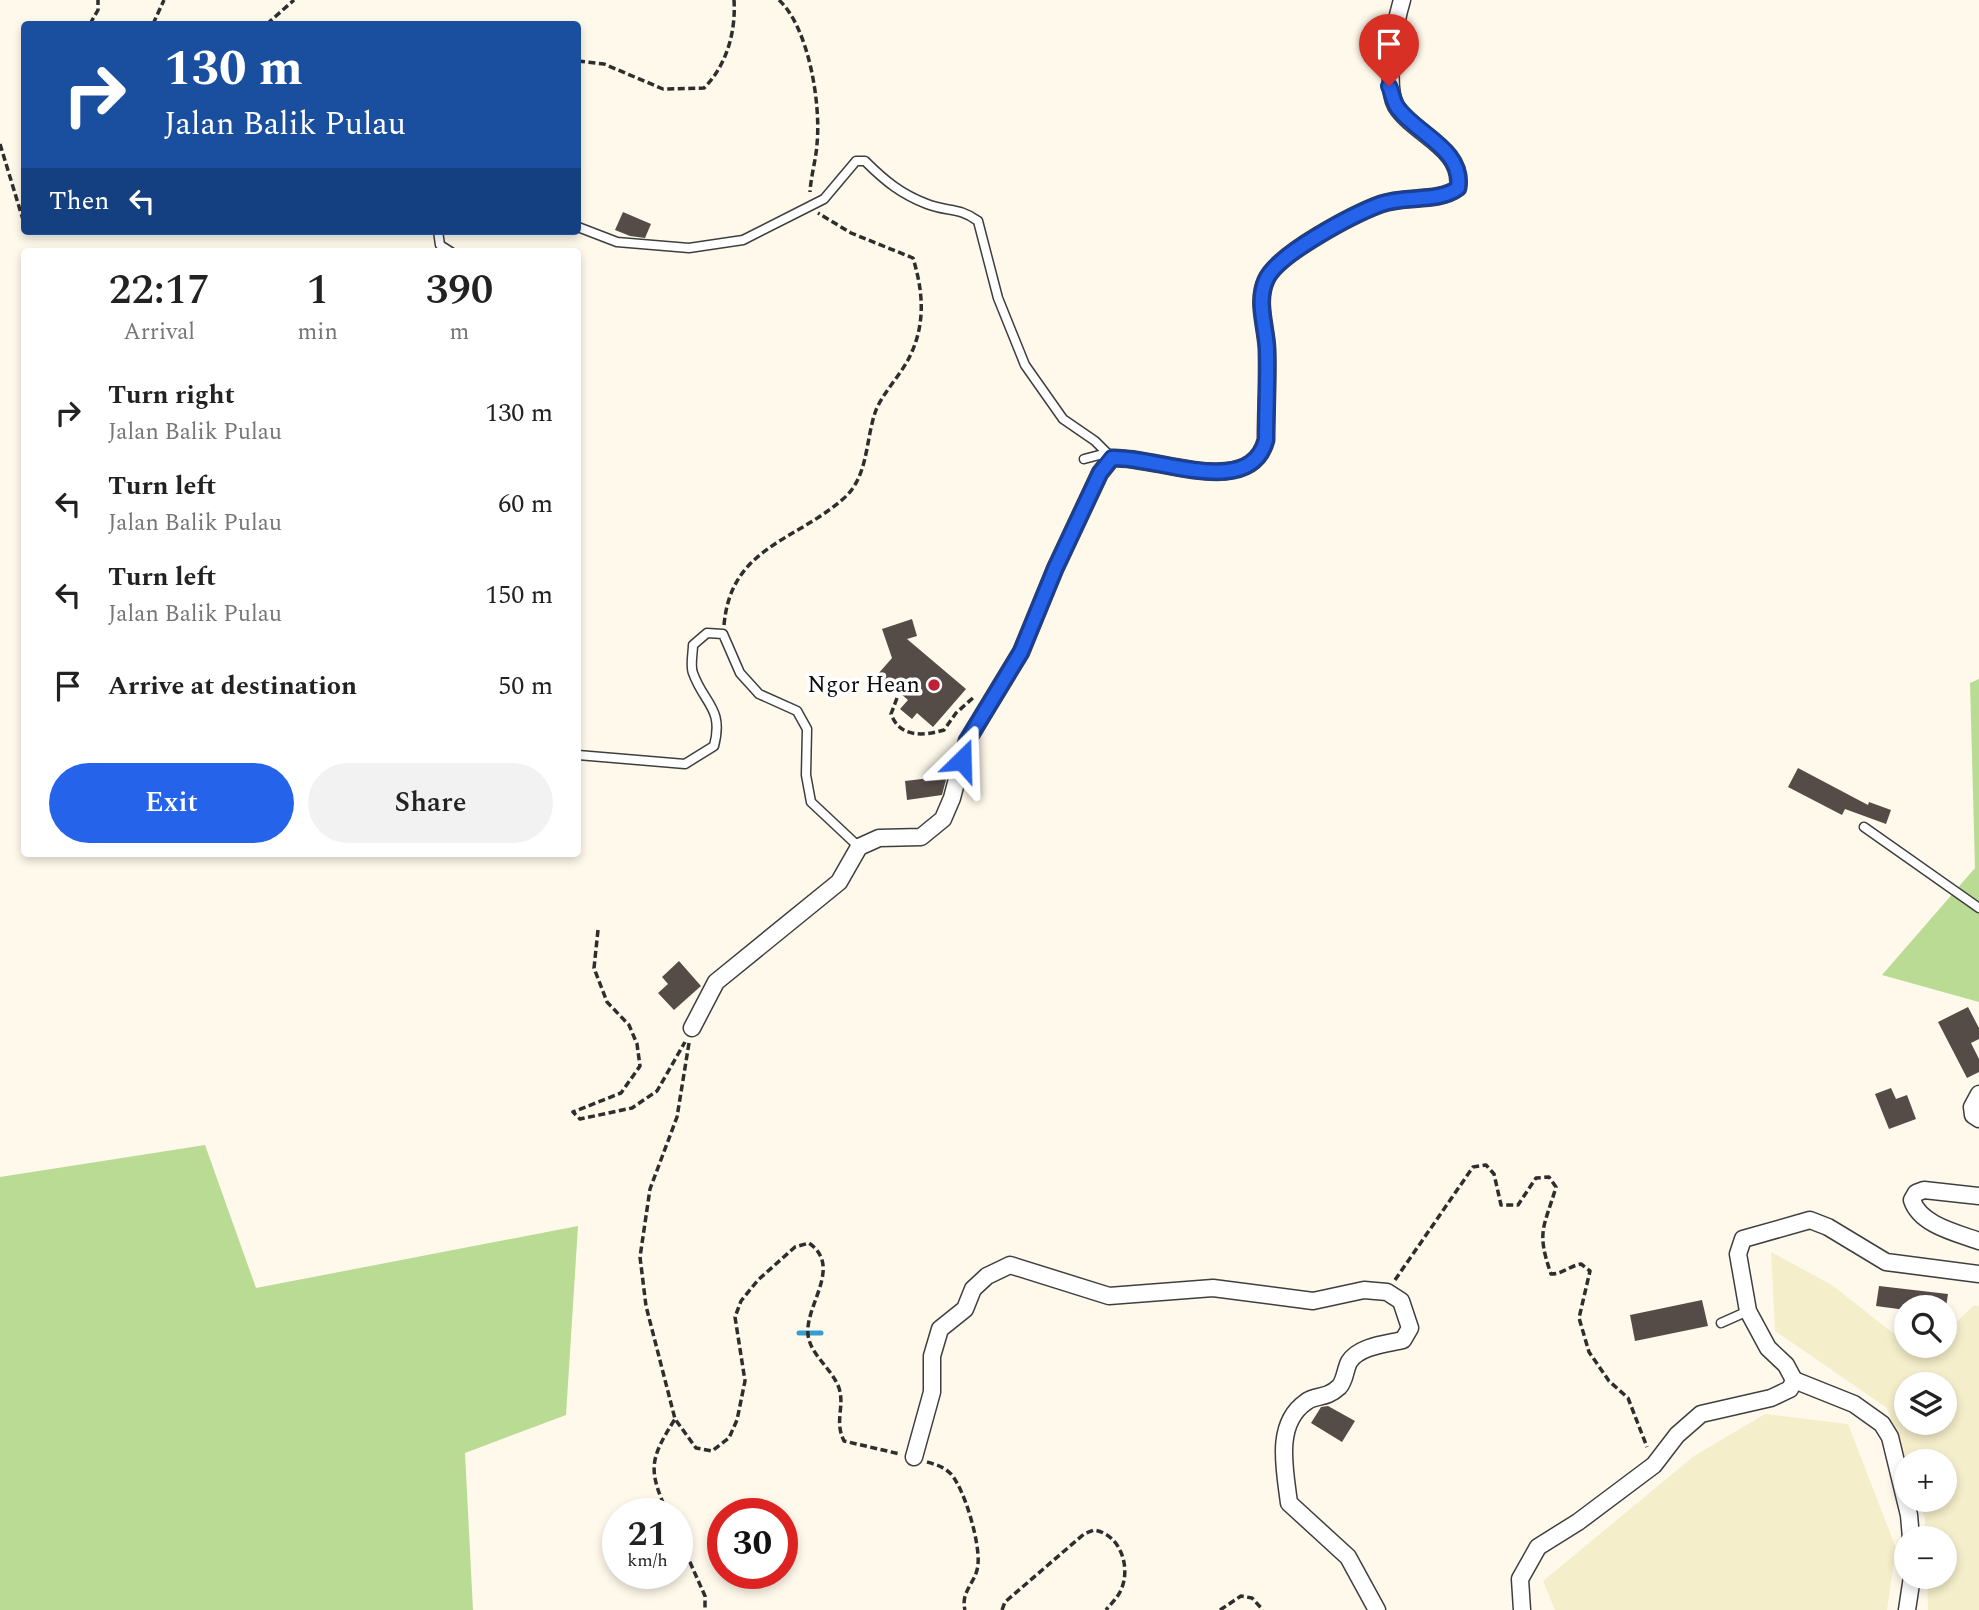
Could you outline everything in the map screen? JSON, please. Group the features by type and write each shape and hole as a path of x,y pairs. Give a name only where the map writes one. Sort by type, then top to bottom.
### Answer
{"street":[{"path":"692,1028 716,982 839,882 859,847 869,840 921,836 934,829 952,798 967,741 1021,652 1055,569 1110,456 1132,457 1209,472 1245,469 1262,454 1266,440 1267,346 1261,303 1266,279 1279,262 1336,224 1380,204 1402,198 1448,195 1458,188 1460,174 1451,157 1397,106 1389,86 1402,0"},
{"path":"1979,1094 1972,1107 1973,1115 1979,1119"},
{"path":"1979,1196 1924,1190 1916,1193 1912,1200 1922,1215 1939,1226 1979,1241"},
{"path":"1910,1526 1890,1437 1882,1424 1854,1404 1794,1380 1786,1365 1768,1348 1748,1311 1739,1267 1739,1245 1752,1235 1800,1221 1819,1222 1886,1262 1979,1274"},
{"path":"914,1457 932,1392 932,1356 940,1329 965,1309 973,1289 986,1276 1010,1265 1109,1296 1213,1288 1313,1301 1364,1290 1387,1292 1401,1301 1407,1313 1410,1328 1403,1340 1357,1353 1349,1363 1342,1385 1324,1399 1309,1399 1295,1410 1282,1450 1289,1503 1348,1557 1377,1610"},
{"path":"1522,1610 1520,1579 1538,1547 1587,1515 1654,1465 1677,1435 1701,1414 1771,1398 1790,1389 1794,1380"},
{"path":"1907,1610 1910,1589"}],"lane":[{"path":"581,228 617,242 689,248 743,240 824,199 856,161 865,161 893,189 930,205 964,210 978,220 998,298 1025,365 1063,419 1110,456"},
{"path":"1084,459 1110,456"},
{"path":"581,755 685,764 714,746 720,726 709,698 692,672 693,645 707,634 723,634 740,673 759,694 797,711 807,729 806,775 811,802 859,847"},
{"path":"1864,827 1979,908"},
{"path":"1721,1323 1748,1311"}],"path":[{"path":"92,21 98,0"},
{"path":"154,21 164,0"},
{"path":"270,21 293,0"},
{"path":"581,61 604,64 663,89 704,88 718,75 736,24 734,0"},
{"path":"723,634 726,607 739,575 765,551 844,498 860,475 876,410 911,356 922,320 922,288 913,258 851,233 824,219 809,205 811,170 817,144 814,79 792,18 779,0"},
{"path":"0,144 21,213"},
{"path":"897,698 891,714 895,725 905,732 926,735 944,730 956,713 974,696"},
{"path":"598,930 594,968 607,1002 629,1026 637,1044 640,1066 621,1093 573,1112 580,1119 632,1108 657,1091 692,1028"},
{"path":"692,1028 677,1117 650,1189 640,1257 646,1306 675,1419 696,1448 712,1451 729,1438 737,1420 745,1381 735,1317 741,1301 758,1280 795,1247 808,1243 819,1250 824,1262 808,1326 808,1342"},
{"path":"1387,1292 1433,1221 1473,1167 1486,1165 1494,1174 1501,1205 1518,1205 1536,1178 1549,1177 1556,1187 1542,1225 1541,1247 1551,1274 1560,1274 1571,1265 1581,1264 1590,1271 1579,1318 1589,1352 1609,1381 1628,1398 1654,1465"},
{"path":"660,1498 653,1482 657,1447 675,1419"},
{"path":"1002,1610 1005,1602 1058,1556 1094,1530 1113,1538 1124,1561 1125,1575 1120,1592 1106,1610"},
{"path":"693,1569 705,1596 705,1610"},
{"path":"1220,1610 1241,1596 1252,1598 1263,1610"}],"shaded area":[{"path":"1771,1252 1832,1285 1894,1334 1894,1358 1957,1358 1957,1321 1974,1305 1979,1306 1979,1610 1928,1610 1927,1589 1957,1589 1957,1526 1925,1526 1923,1512 1957,1512 1957,1449 1901,1449 1896,1435 1957,1435 1957,1372 1894,1372 1894,1428 1887,1408 1775,1331"},
{"path":"1765,1414 1848,1424 1894,1543 1887,1610 1555,1610 1543,1581 1694,1456"}],"green space":[{"path":"1979,679 1979,1002 1882,975 1975,868 1970,683"},
{"path":"205,1145 256,1288 578,1226 566,1415 465,1453 473,1610 0,1610 0,1177"}],"building":[{"path":"623,212 651,224 645,238 615,230"},
{"name":"Ngor Hean","path":"912,619 917,636 907,639 966,689 933,727 917,713 912,719 900,709 908,700 878,674 892,658 882,629"},
{"path":"1798,768 1868,805 1869,802 1891,810 1886,824 1845,809 1842,815 1788,787"},
{"path":"947,776 942,795 907,800 905,781"},
{"path":"679,961 701,986 674,1010 658,993 668,984 662,977"},
{"path":"1968,1007 1979,1028 1979,1039 1971,1043 1979,1059 1979,1072 1967,1078 1938,1022"},
{"path":"1891,1088 1896,1099 1907,1095 1916,1119 1889,1129 1875,1094"},
{"path":"1879,1286 1948,1294 1894,1295 1894,1308 1876,1306"},
{"path":"1702,1300 1708,1326 1635,1341 1630,1315"},
{"path":"1328,1406 1355,1421 1342,1442 1311,1423 1321,1407"}],"waterway":[{"path":"799,1333 821,1333"}],"place":[{"name":"Ngor Hean","path":"934,685"}],"route":[{"path":"962,760 967,741 1021,652 1055,569 1080,521 1100,473 1112,458 1132,457 1209,472 1233,472 1245,469 1262,454 1266,440 1267,346 1261,303 1266,279 1279,262 1336,224 1380,204 1402,198 1448,195 1458,188 1460,174 1451,157 1397,106 1389,86"}]}
